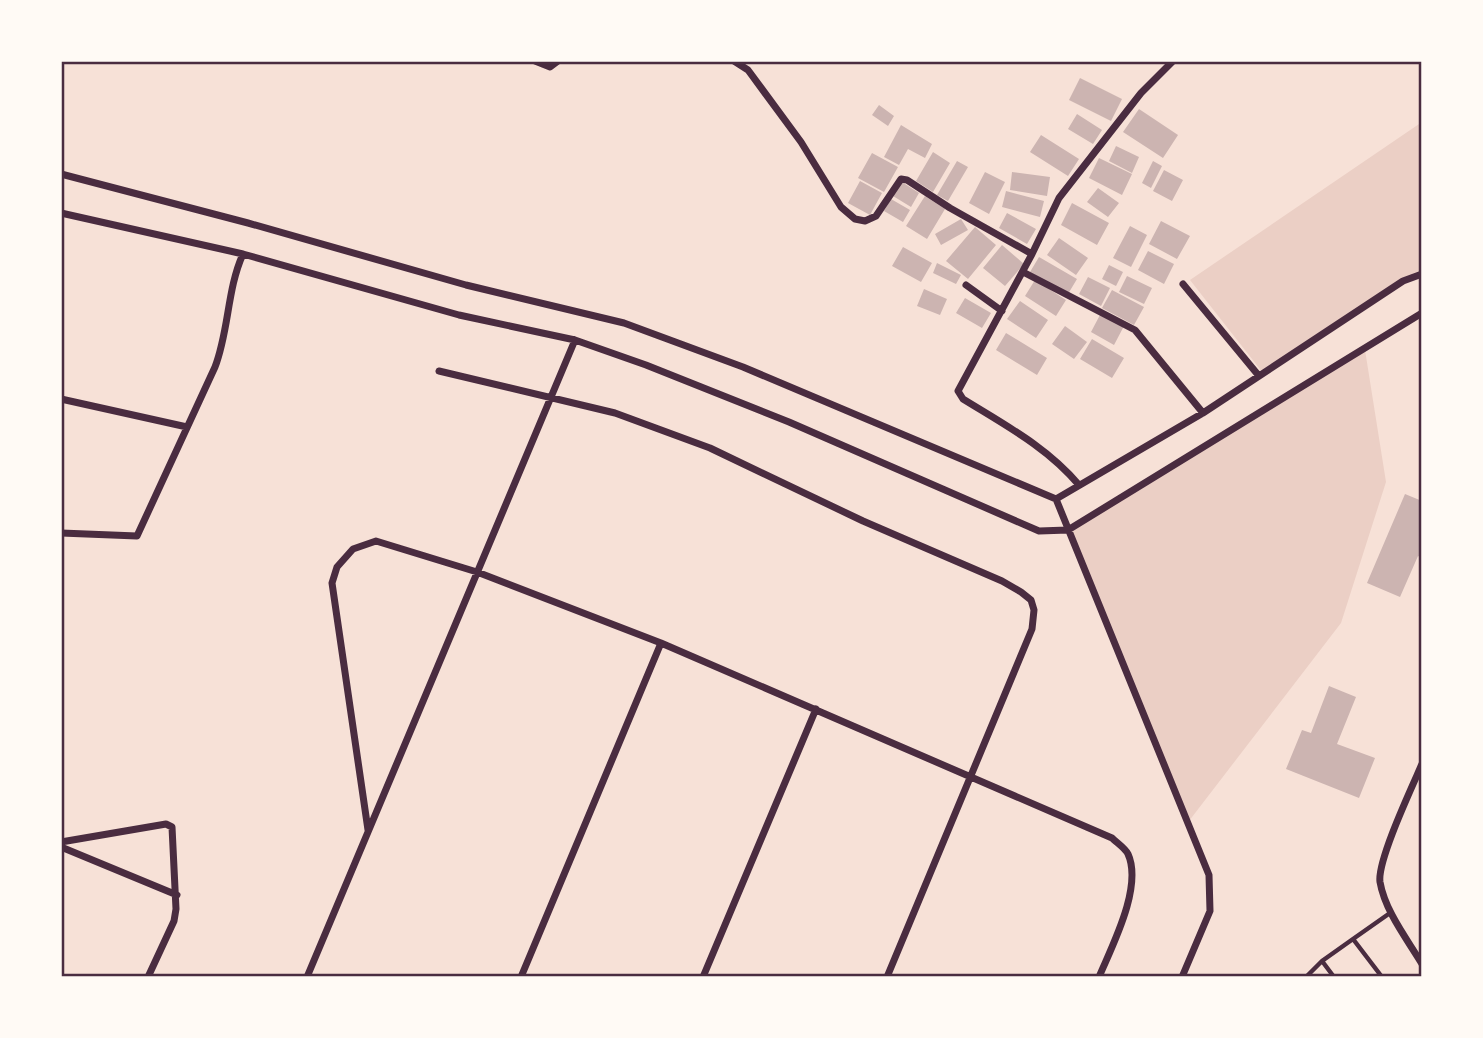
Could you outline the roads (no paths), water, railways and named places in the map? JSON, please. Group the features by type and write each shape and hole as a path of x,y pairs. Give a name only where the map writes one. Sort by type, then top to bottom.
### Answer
{"street":[{"path":"535,61 550,67 558,61"},
{"path":"734,61 748,70 801,142 841,207 855,219 865,221 876,216 901,179 907,180 950,208 1032,254"},
{"path":"1079,485 1061,464 1030,440 958,394 1023,272 1052,209 1076,174 1141,93 1173,61"},
{"path":"61,174 248,223 466,285 624,323 743,367 932,444 1056,499 1209,874 1210,911 1182,977"},
{"path":"61,212 243,254 458,315 575,340 646,365 802,428 1039,531 1068,530 1422,313"},
{"path":"61,533 137,536 215,368 225,339 238,266 243,254"},
{"path":"1023,272 1135,330 1203,413"},
{"path":"1056,499 1203,413 1403,281 1422,274"},
{"path":"1184,284 1259,376"},
{"path":"965,285 1002,311"},
{"path":"307,977 575,340"},
{"path":"439,371 632,418 710,448 863,521 1002,581 1031,600 1034,610 1032,629 887,977"},
{"path":"61,399 187,427"},
{"path":"368,830 332,583 337,567 354,548 376,541 477,572 662,643 1112,838 1128,853 1132,871 1129,906 1100,977"},
{"path":"523,976 662,643"},
{"path":"704,977 816,709"},
{"path":"1422,764 1389,844 1379,880 1391,912 1422,964"},
{"path":"61,842 170,825 172,827 177,895 174,921 148,977"},
{"path":"61,847 177,895"}],"lane":[{"path":"1306,977 1321,961 1391,912"},
{"path":"1353,939 1382,977"},
{"path":"1321,961 1334,977"}]}
